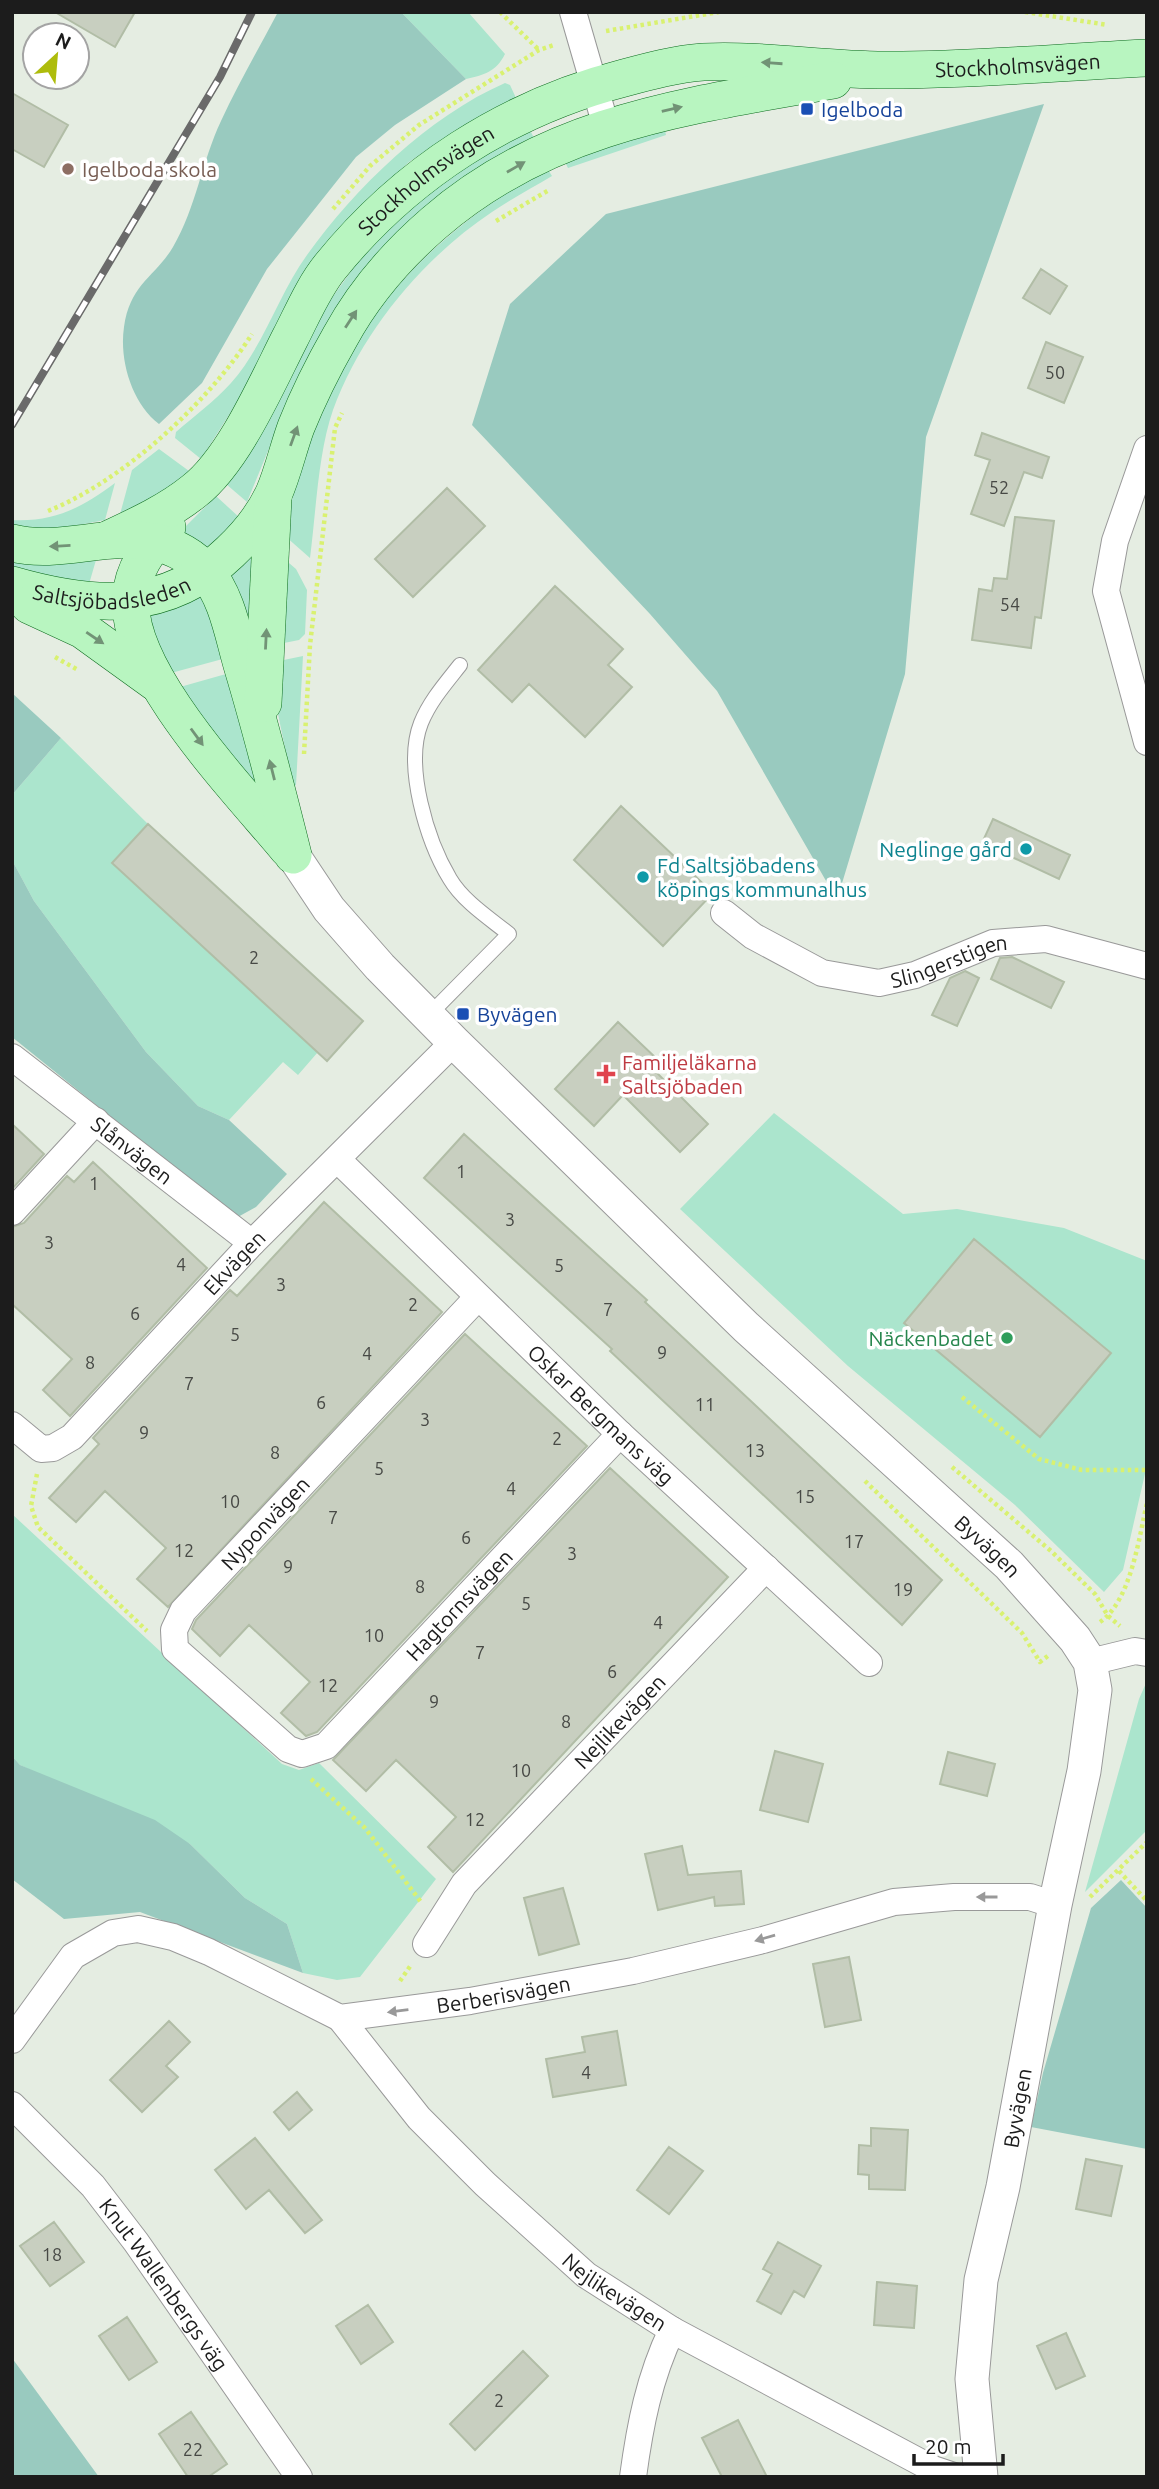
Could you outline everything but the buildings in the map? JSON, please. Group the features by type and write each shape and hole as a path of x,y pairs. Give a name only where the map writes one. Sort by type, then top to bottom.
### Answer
{"main road":[{"name":"Stockholmsvägen","path":"207,573 239,544 274,494 297,426 340,336 396,258 436,221 519,164 606,126 714,100 885,87 1147,58"},
{"name":"Stockholmsvägen","path":"107,540 159,515 197,490 236,438 327,270 404,190 455,152 508,122 594,85 666,67 701,62 754,61 885,87"},
{"path":"197,490 142,558 130,601 134,627 156,683 206,750 293,855"},
{"path":"262,732 274,494"},
{"path":"107,540 155,542 177,548 207,573 220,596 234,635 293,855"},
{"name":"Saltsjöbadsleden","path":"12,543 30,547 107,540"},
{"name":"Saltsjöbadsleden","path":"12,585 53,597 91,602 130,601 162,594 207,573"},
{"path":"12,598 83,630 156,683"}],"street":[{"path":"573,12 606,126"},
{"path":"1147,449 1115,541 1106,591 1147,742"},
{"name":"Byvägen","path":"293,855 329,909 428,1016 746,1327 1009,1564 1045,1603 1090,1662 1096,1690 1091,1730 1055,1905 1003,2187 981,2280 972,2379 981,2477"},
{"name":"Slingerstigen","path":"724,913 753,936 821,973 879,983 915,975 993,943 1046,939 1147,966"},
{"name":"Ekvägen","path":"41,1449 53,1448 72,1437 252,1243 454,1042"},
{"name":"Slånvägen","path":"12,1057 198,1204 252,1243"},
{"path":"12,1213 96,1121"},
{"name":"Oskar Bergmans väg","path":"338,1160 621,1434 869,1663"},
{"name":"Nyponvägen","path":"175,1649 174,1630 183,1611 478,1297"},
{"path":"12,1425 41,1449"},
{"name":"Hagtornsvägen","path":"295,1751 326,1746 621,1434"},
{"name":"Nejlikevägen","path":"432,1934 464,1884 766,1568"},
{"path":"175,1649 295,1751"},
{"path":"1090,1662 1135,1651 1147,1653"},
{"name":"Berberisvägen","path":"340,2018 470,2001 633,1971 763,1940 894,1902 954,1897 1030,1898 1055,1905"},
{"path":"12,2040 72,1956 114,1933 138,1929 173,1937 209,1952 340,2018"},
{"name":"Nejlikevägen","path":"340,2018 419,2118 485,2184 586,2275 672,2330 933,2469 957,2477"},
{"name":"Knut Wallenbergs väg","path":"12,2105 100,2195 299,2477"},
{"path":"634,2477 641,2421 654,2369 672,2330"}],"lane":[{"path":"428,1016 509,934 450,881 430,836 419,791 414,757 420,725 434,698 460,665"}],"path":[{"path":"500,12 539,50 509,71"},
{"path":"659,21 719,12"},
{"path":"1026,12 1112,26"},
{"path":"840,111 885,87"},
{"path":"486,227 553,188"},
{"path":"303,764 316,577 335,428 345,405"},
{"path":"44,512 90,491 127,468 159,437"},
{"path":"962,1397 1039,1459 1082,1470 1147,1470"},
{"path":"41,1449 31,1506 38,1527 146,1630 175,1649"},
{"path":"948,1464 1051,1551 1095,1594 1108,1616 1128,1630"},
{"path":"1108,1616 1128,1580 1147,1503"},
{"path":"295,1751 312,1783 365,1828 432,1934"},
{"path":"1055,1905 1077,1913 1147,1842"},
{"path":"1119,1871 1147,1901"}],"green space":[{"path":"401,12 468,12 505,54 489,72 466,79"},
{"path":"505,83 510,85 516,98 460,128 409,162 360,209 201,459 175,438 176,432 218,396 243,369 297,270 348,204 422,134 449,114"},
{"path":"664,127 666,135 568,168 564,160"},
{"path":"529,128 534,138 291,395 247,502 226,484 318,317 368,248 445,178"},
{"path":"547,168 552,176 499,207 442,251 397,299 360,352 345,381 328,427 310,558 285,536 298,475 317,419 341,367 371,320 406,277 448,237 494,201"},
{"path":"159,449 189,471 181,481 119,518 132,470"},
{"path":"115,483 105,520 58,529 12,528 12,520 41,519 67,512 91,500"},
{"path":"216,496 240,518 212,555 180,532"},
{"path":"252,542 255,650 223,572"},
{"path":"282,557 296,569 307,590 305,634 299,640 274,645"},
{"path":"96,560 87,591 12,572 12,562"},
{"path":"201,588 230,657 171,673 143,610"},
{"path":"303,656 296,785 293,787 277,709 274,662"},
{"path":"233,672 259,793 180,687"},
{"path":"61,738 148,824 113,863 318,1052 298,1075 283,1062 229,1120 198,1106 146,1052 34,901 12,860 12,795"},
{"path":"774,1113 903,1214 957,1209 1064,1228 1147,1261 1147,1465 1123,1570 1104,1592 1015,1505 848,1366 680,1209"},
{"path":"12,1514 282,1764 299,1770 319,1763 436,1879 360,1977 337,1980 303,1973 287,1924 245,1898 190,1844 20,1765 12,1756"},
{"path":"1147,1681 1147,1830 1085,1892 1139,1699"}],"shaded area":[{"path":"278,12 401,12 466,79 395,125 356,157 267,269 202,383 159,424 141,405 126,367 123,340 127,312 137,291 166,257 181,232 221,121"},
{"path":"1044,104 926,437 905,674 837,900 717,691 650,614 472,425 510,304 606,214"},
{"path":"12,693 61,738 12,795"},
{"path":"12,860 34,901 146,1052 198,1106 229,1120 287,1174 256,1207 236,1218 12,1037"},
{"path":"12,1756 20,1765 155,1820 190,1844 245,1898 287,1924 303,1973 140,1912 64,1919 12,1879"},
{"path":"1121,1880 1147,1908 1147,2149 1031,2127 1043,2073 1091,1908"},
{"path":"12,2358 99,2477 12,2477"}],"railway":[{"path":"12,425 220,77 252,12"}],"place":[{"name":"Igelboda","path":"807,109"},
{"name":"Igelboda skola","path":"68,169"},
{"name":"Neglinge gård","path":"1026,849"},
{"name":"Fd Saltsjöbadens köpings kommunalhus","path":"643,877"},
{"name":"Byvägen","path":"463,1014"},
{"name":"Familjeläkarna Saltsjöbaden","path":"606,1074"},
{"name":"Näckenbadet","path":"1007,1338"}]}
